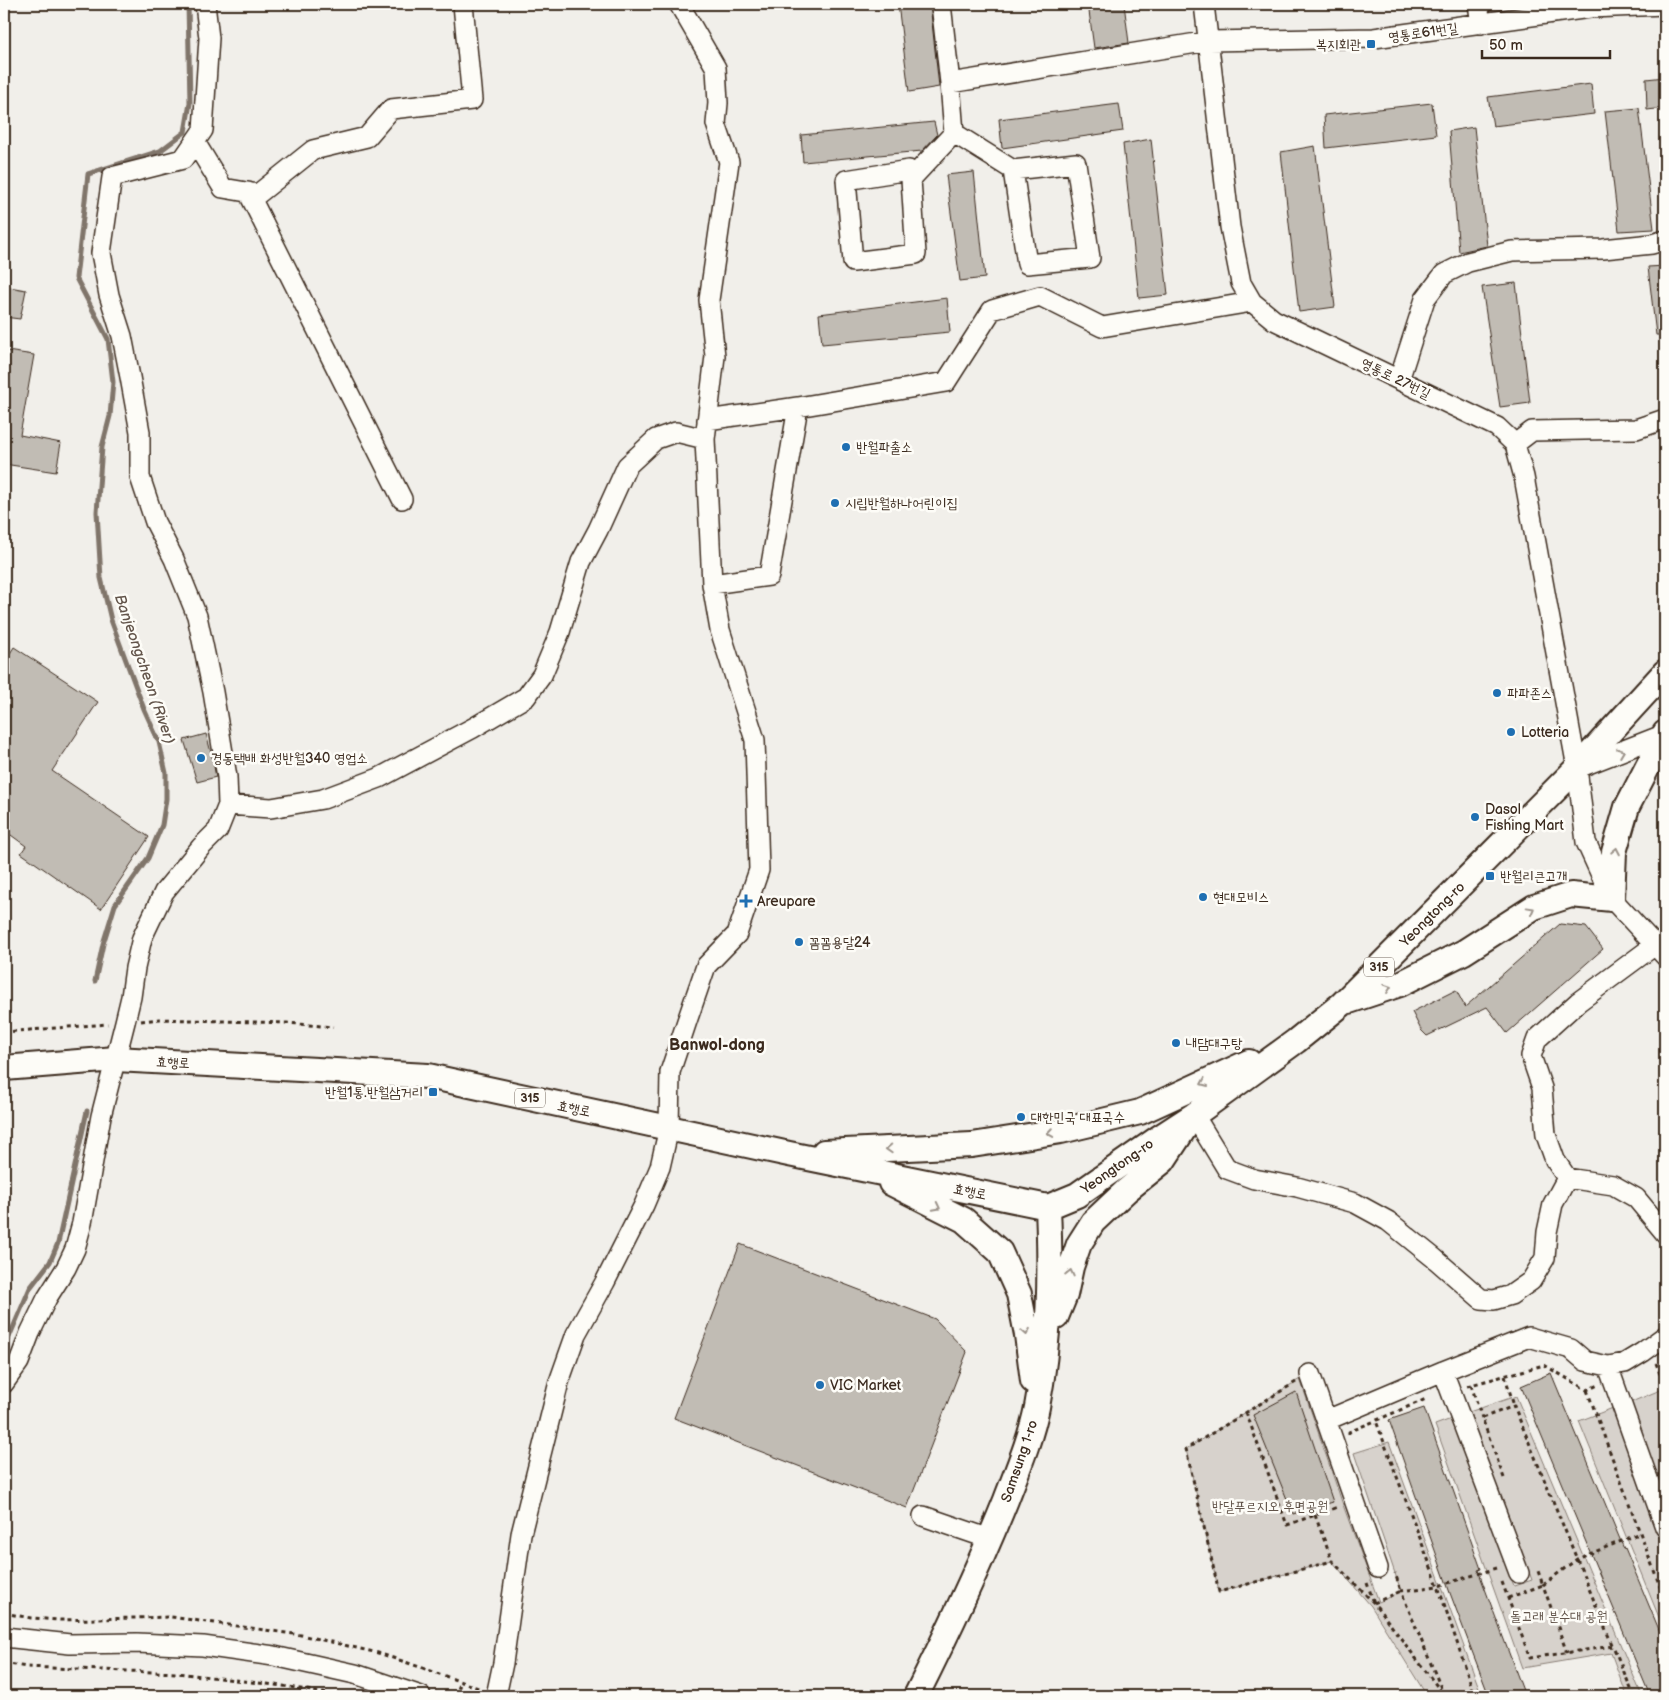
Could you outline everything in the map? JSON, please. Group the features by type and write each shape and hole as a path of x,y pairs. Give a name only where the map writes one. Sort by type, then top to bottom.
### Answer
{"main road":[{"name":"Yeongtong-ro","path":"1048,1207 1077,1195 1160,1136 1194,1115 1296,1041 1342,1004 1576,768 1665,672"},
{"path":"1342,1004 1400,984 1456,956 1534,907 1571,895 1612,899 1614,852 1627,807 1665,734"},
{"name":"315","path":"789,1154 972,1145 1061,1131 1140,1112 1296,1041"},
{"name":"효행로","path":"4,1068 116,1059 428,1076 789,1154 1048,1207"},
{"path":"1048,1335 1065,1295 1071,1267 1079,1244 1093,1222 1127,1190 1163,1161 1194,1115"},
{"path":"863,1169 964,1220 1000,1252 1019,1294 1027,1335 1037,1408"},
{"name":"Samsung 1-ro","path":"916,1696 990,1539 1018,1468 1037,1408 1048,1335 1051,1270 1048,1207"}],"street":[{"path":"4,1383 18,1362 47,1298 66,1268 75,1249 82,1223 101,1116 131,997 134,968 142,938 164,892 173,879 218,830 228,805 227,777 197,616 174,559 155,522 140,477 140,432 132,386 122,336 109,295 101,253 112,177 183,159 203,130 209,38 205,4"},
{"path":"195,142 223,188 258,194 312,150 367,137 391,109 472,100 463,4"},
{"path":"496,1696 503,1663 521,1534 559,1382 576,1334 605,1282 660,1167 669,1128 670,1072 686,1021 706,966 737,934 760,870 755,740 720,630 712,584 705,439 715,356 709,300 728,162 716,124 718,103 716,68 679,4"},
{"path":"911,179 909,170 846,180 853,262 916,254 911,179 954,133 941,4"},
{"name":"영통로 27번길","path":"1204,4 1230,227 1241,283 1252,302 1274,320 1497,427 1515,444"},
{"path":"1478,4 1481,24"},
{"name":"영통로61번길","path":"950,83 1209,42 1374,38 1590,8 1665,5"},
{"path":"954,133 1013,170 1076,163 1090,258 1027,264 1013,170"},
{"path":"248,192 402,500"},
{"path":"1399,380 1424,299 1444,274 1468,262 1512,251 1602,249 1652,244 1665,240"},
{"path":"707,420 946,382 992,310 1040,296 1102,327 1252,302"},
{"path":"712,584 768,576 798,407"},
{"path":"1497,427 1532,431 1636,430 1665,419"},
{"path":"1532,431 1515,444 1524,477 1576,768 1586,842 1612,899 1660,951 1578,1002 1537,1039 1531,1056 1542,1088 1546,1135 1555,1160 1567,1178 1614,1185 1636,1198 1665,1233"},
{"path":"228,805 271,808 323,799 379,778 473,728 526,697 542,675 560,632 580,562 598,530 627,466 656,439 676,432 705,439"},
{"path":"1576,768 1665,734"},
{"path":"1194,1115 1227,1169 1254,1179 1297,1187 1355,1203 1388,1221 1434,1258 1481,1300 1494,1300 1511,1295 1531,1281 1545,1258 1546,1232 1553,1204 1567,1178"},
{"path":"1610,1373 1665,1336"},
{"path":"1327,1420 1529,1337 1547,1341 1570,1349 1585,1361 1610,1373 1665,1527"},
{"path":"1443,1371 1528,1570"},
{"path":"1305,1377 1327,1420 1379,1572"},
{"path":"923,1516 990,1539"},
{"path":"4,1636 70,1644 137,1643 203,1646 274,1656 355,1674 421,1696"}],"path":[{"path":"4,1032 160,1019 286,1023 333,1027"},
{"path":"1647,1365 1660,1359"},
{"path":"1655,1361 1665,1388"},
{"path":"1352,1442 1349,1432 1435,1396 1544,1365 1587,1390 1665,1600"},
{"path":"1587,1390 1610,1373"},
{"path":"1494,1559 1530,1658 1613,1646 1634,1696 1514,1406 1505,1376"},
{"path":"1305,1377 1186,1449 1220,1592 1332,1561"},
{"path":"1471,1385 1506,1483"},
{"path":"1482,1418 1514,1406"},
{"path":"1246,1412 1287,1525 1343,1505"},
{"path":"1376,1421 1438,1586 1474,1693 1443,1694"},
{"path":"1315,1515 1332,1561 1374,1603 1443,1694"},
{"path":"1508,1598 1543,1585 1577,1559 1641,1533"},
{"path":"1374,1603 1401,1591 1438,1586 1498,1568"},
{"path":"1528,1570 1543,1585 1567,1653"},
{"path":"1374,1603 1379,1572"},
{"path":"1379,1572 1401,1591 1443,1694"},
{"path":"4,1663 26,1667 178,1673 283,1686 341,1696"},
{"path":"455,1696 461,1682"}],"green space":[{"name":"반달푸르지오 후면공원","path":"1300,1379 1343,1505 1379,1602 1401,1591 1354,1453 1389,1442 1482,1696 1427,1696 1371,1606 1332,1561 1219,1592 1186,1449"},
{"path":"1665,1388 1665,1488 1661,1490 1629,1403"},
{"name":"돌고래 분수대 공원","path":"1516,1396 1642,1696 1627,1696 1611,1653 1522,1668 1435,1425 1454,1418 1514,1586 1532,1580 1469,1412"},
{"path":"1613,1408 1665,1550 1665,1632 1579,1421"}],"building":[{"path":"898,4 930,4 939,87 909,92"},
{"path":"1088,4 1124,4 1129,43 1094,48"},
{"path":"1665,77 1665,108 1647,110 1646,79"},
{"path":"1591,84 1594,114 1493,126 1488,97"},
{"path":"1432,103 1436,135 1326,148 1324,115"},
{"path":"1119,104 1123,131 1002,148 999,119"},
{"path":"1639,108 1654,229 1619,231 1605,111"},
{"path":"934,122 937,135 922,151 803,162 801,135"},
{"path":"1474,127 1487,246 1459,252 1449,131"},
{"path":"1151,139 1168,295 1139,298 1123,144"},
{"path":"1315,146 1335,307 1299,312 1281,152"},
{"path":"974,172 985,278 960,281 946,175"},
{"path":"1665,266 1665,335 1656,335 1648,267"},
{"path":"1516,283 1530,403 1500,407 1482,287"},
{"path":"4,286 26,290 20,319 4,317"},
{"path":"947,298 950,332 822,344 819,314"},
{"path":"7,351 34,355 20,435 61,443 56,472 4,464 4,367"},
{"path":"14,647 98,702 52,771 149,837 101,909 21,853 26,846 4,830 4,663"},
{"name":"경동택배 화성반월340 영업소","path":"206,734 216,777 197,782 184,740"},
{"path":"1560,924 1586,927 1603,949 1507,1033 1487,1007 1427,1036 1421,1030 1412,1012 1456,990 1465,1007"},
{"name":"VIC Market","path":"740,1244 935,1319 967,1352 907,1508 674,1418"},
{"path":"1551,1373 1665,1644 1665,1696 1650,1696 1521,1386"},
{"path":"1296,1392 1333,1502 1293,1514 1253,1415"},
{"path":"1424,1408 1481,1569 1478,1570 1525,1696 1489,1696 1450,1593 1389,1420"}],"waterway":[{"name":"Banjeongcheon (River)","path":"95,981 103,944 115,905 148,858 162,825 166,799 166,773 159,742 144,709 111,620 101,578 97,512 102,447 110,416 113,382 108,339 76,278 88,174 160,151 185,132 190,103 188,4"},
{"name":"Banjeongcheon (River)","path":"4,1349 30,1288 50,1262 58,1243 87,1111"}],"place":[{"name":"복지회관","path":"1371,44"},
{"name":"반월파출소","path":"846,447"},
{"name":"시립반월하나어린이집","path":"835,503"},
{"name":"파파존스","path":"1497,693"},
{"name":"Lotteria","path":"1511,732"},
{"name":"경동택배 화성반월340 영업소","path":"201,758"},
{"name":"Dasol Fishing Mart","path":"1475,817"},
{"name":"반월리큰고개","path":"1490,876"},
{"name":"현대모비스","path":"1203,897"},
{"name":"Areupare","path":"746,901"},
{"name":"꼼꼼용달24","path":"799,942"},
{"name":"내담대구탕","path":"1176,1043"},
{"name":"반월1통.반월삼거리","path":"433,1092"},
{"name":"대한민국 대표국수","path":"1021,1117"},
{"name":"VIC Market","path":"820,1385"}],"district":[{"name":"Banwol-dong","path":"717,1044"}]}
